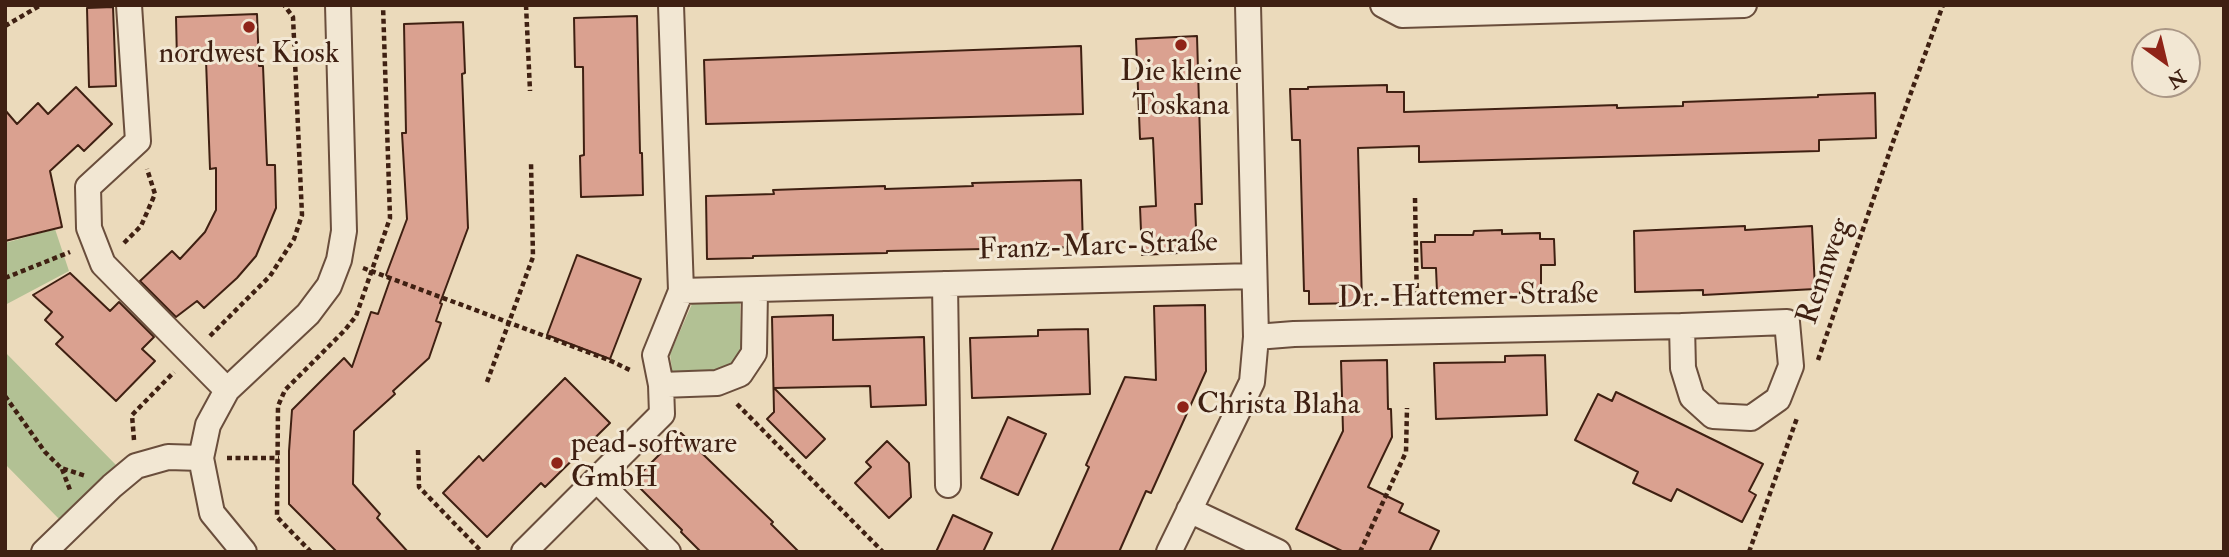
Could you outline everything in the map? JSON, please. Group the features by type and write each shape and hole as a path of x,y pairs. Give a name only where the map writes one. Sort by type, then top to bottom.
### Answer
{"street":[{"path":"129,5 138,141 88,187 89,228 98,253 227,390"},
{"path":"244,552 212,513 201,458 208,425 227,390 308,314 329,286 338,260 344,231 338,5"},
{"path":"523,552 662,414 661,385 655,355 681,291 671,5"},
{"path":"1169,552 1252,382 1256,337 1248,5"},
{"path":"1382,5 1402,15 1744,5"},
{"name":"Franz-Marc-Straße","path":"681,291 1254,276"},
{"name":"Franz-Marc-Straße","path":"945,284 948,485"},
{"path":"661,385 717,383 740,374 754,353 755,290"},
{"name":"Dr.-Hattemer-Straße","path":"1256,337 1412,330 1787,322 1791,366 1778,399 1751,418 1713,416 1692,397 1684,368 1682,326"},
{"path":"44,552 136,466 168,457 201,458"},
{"path":"597,480 668,552"},
{"path":"1189,510 1278,552"}],"path":[{"path":"5,26 41,5"},
{"path":"136,466 132,415 270,276 294,239 302,215 293,17 284,5"},
{"path":"526,5 530,91"},
{"name":"Rennweg","path":"1816,365 1943,5"},
{"path":"5,278 98,253 141,226 155,194 138,141"},
{"path":"487,382 533,257 531,162"},
{"path":"1412,330 1412,315 1418,304 1415,198"},
{"path":"338,260 609,360 661,385"},
{"path":"717,383 883,552"},
{"path":"5,396 45,452 61,468 102,480 112,486"},
{"path":"1360,552 1406,452 1407,408"},
{"path":"1749,552 1798,415"},
{"path":"418,450 419,486 482,552"},
{"path":"201,458 279,458"}],"green space":[{"path":"55,229 69,271 5,305 5,243"},
{"path":"740,302 741,353 721,375 673,378 670,354 692,304"},
{"path":"5,352 116,465 59,519 5,464"}],"building":[{"path":"113,7 116,86 89,87 87,8"},
{"path":"257,14 259,66 263,66 267,165 275,165 276,208 256,256 237,278 204,308 197,301 176,317 140,281 172,251 180,259 205,232 216,210 216,168 210,169 206,60 177,61 176,17"},
{"path":"637,16 643,195 581,197 580,156 584,155 583,67 575,67 574,18"},
{"path":"463,22 465,73 462,74 468,228 440,303 442,304 436,321 441,323 429,358 354,431 353,484 380,514 377,518 408,552 337,552 289,504 292,410 344,358 352,367 371,312 378,314 390,280 386,275 407,219 402,133 406,133 404,24"},
{"path":"1197,36 1202,204 1195,204 1197,252 1142,255 1140,207 1156,206 1153,138 1140,139 1136,39"},
{"path":"1081,46 1083,114 706,124 704,60"},
{"path":"1387,85 1387,92 1404,92 1404,112 1617,105 1617,108 1683,106 1683,102 1875,93 1876,138 1819,140 1819,151 1419,162 1419,146 1358,148 1362,303 1309,304 1309,291 1304,291 1300,140 1292,140 1290,89"},
{"path":"76,87 112,124 84,151 78,145 50,171 62,227 5,241 5,110 17,124 38,103 48,114"},
{"path":"1081,180 1083,247 887,251 707,259 706,196 774,194 773,190 885,186 885,189"},
{"path":"1745,226 1745,230 1812,226 1815,289 1703,295 1703,290 1635,292 1634,231"},
{"path":"1502,230 1502,234 1540,233 1540,239 1554,239 1555,265 1541,265 1541,289 1520,290 1520,294 1458,296 1458,292 1437,292 1436,268 1422,268 1421,242 1435,242 1435,235 1473,235 1474,231"},
{"path":"577,255 641,279 610,359 547,335"},
{"path":"70,273 110,311 119,302 154,337 142,349 155,361 116,401 56,344 63,337 45,320 52,312 33,295"},
{"path":"1205,305 1206,371 1151,493 1146,491 1119,552 1051,552 1125,377 1156,380 1154,306"},
{"path":"833,315 833,340 924,337 926,405 871,407 870,386 774,388 825,439 806,458 767,419 774,412 772,317"},
{"path":"1088,329 1090,394 972,398 970,338 1038,336 1038,330"},
{"path":"1545,355 1547,415 1436,419 1434,363 1505,362 1505,356"},
{"path":"1387,360 1388,409 1391,409 1392,437 1368,487 1403,504 1399,512 1439,531 1429,552 1344,552 1296,529 1343,431 1341,361"},
{"path":"565,378 610,423 545,487 541,483 487,537 443,493 479,456 483,461"},
{"path":"1616,392 1763,464 1749,491 1756,495 1742,522 1677,489 1671,501 1633,483 1638,472 1575,440 1598,394 1612,401"},
{"path":"1008,417 1046,434 1018,495 981,478"},
{"path":"681,433 773,522 771,524 799,552 701,552 681,532 633,481"},
{"path":"887,441 909,463 911,497 889,518 855,483 871,467 866,462"},
{"path":"953,515 992,533 983,552 936,552"}],"place":[{"name":"nordwest Kiosk","path":"249,27"},
{"name":"Die kleine Toskana","path":"1181,45"},
{"name":"Christa Blaha","path":"1183,407"},
{"name":"pead-software GmbH","path":"557,463"}]}
